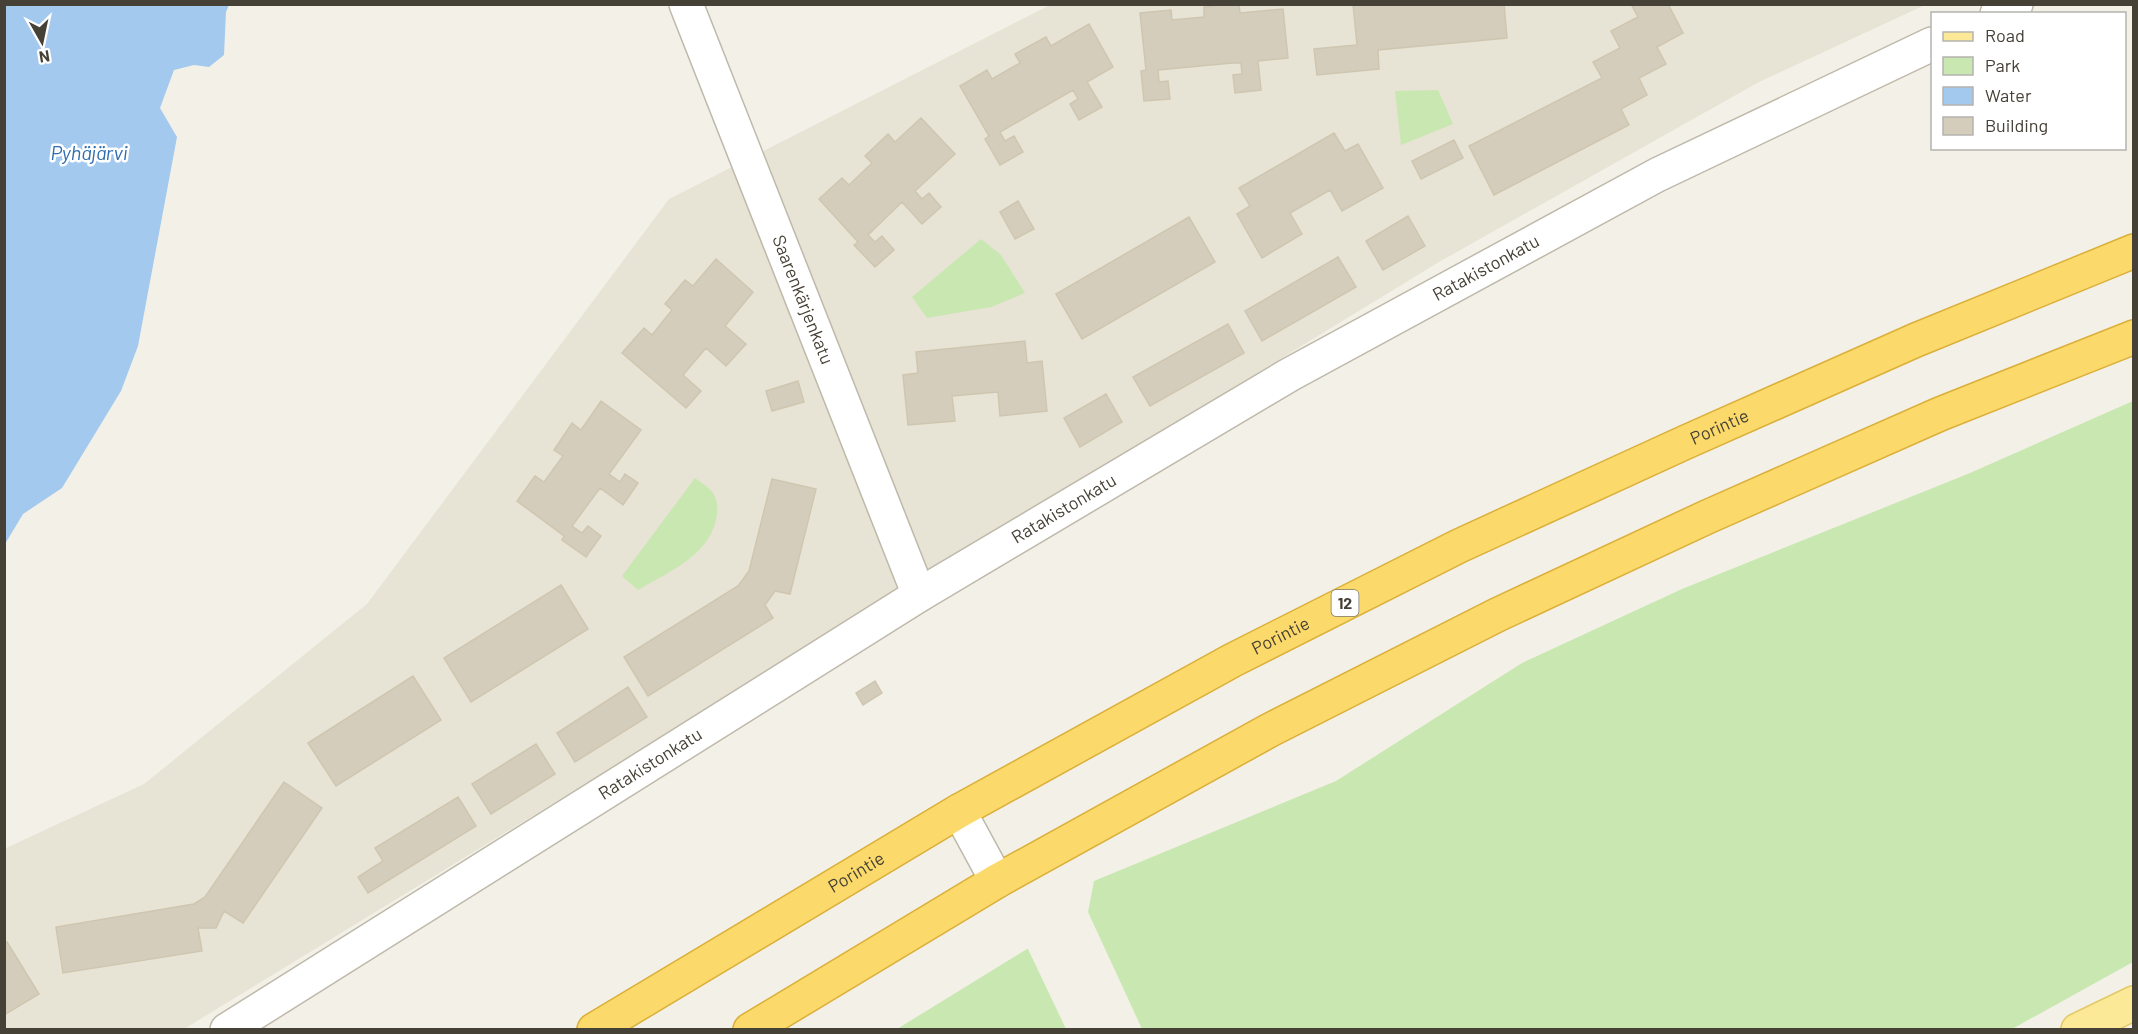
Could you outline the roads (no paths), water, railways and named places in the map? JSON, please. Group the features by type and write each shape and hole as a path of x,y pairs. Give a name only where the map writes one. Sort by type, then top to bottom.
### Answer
{"highway":[{"name":"Porintie","path":"594,1029 959,811 1233,660 1459,546 1917,340 2133,251"},
{"path":"750,1029 997,881 1270,730 1497,615 1707,517 1929,419 2133,337"}],"main road":[{"path":"2078,1029 2133,1003"}],"street":[{"name":"Saarenkärjenkatu","path":"686,4 919,595"},
{"path":"2001,12 2016,4"},
{"name":"Ratakistonkatu","path":"227,1029 919,595 1290,375 1657,175 1931,44"},
{"path":"959,811 997,881"}],"water":[{"name":"Pyhäjärvi","path":"5,4 229,5 226,12 224,55 209,67 194,65 174,70 160,108 177,137 138,346 121,391 62,488 23,514 5,544"}]}
